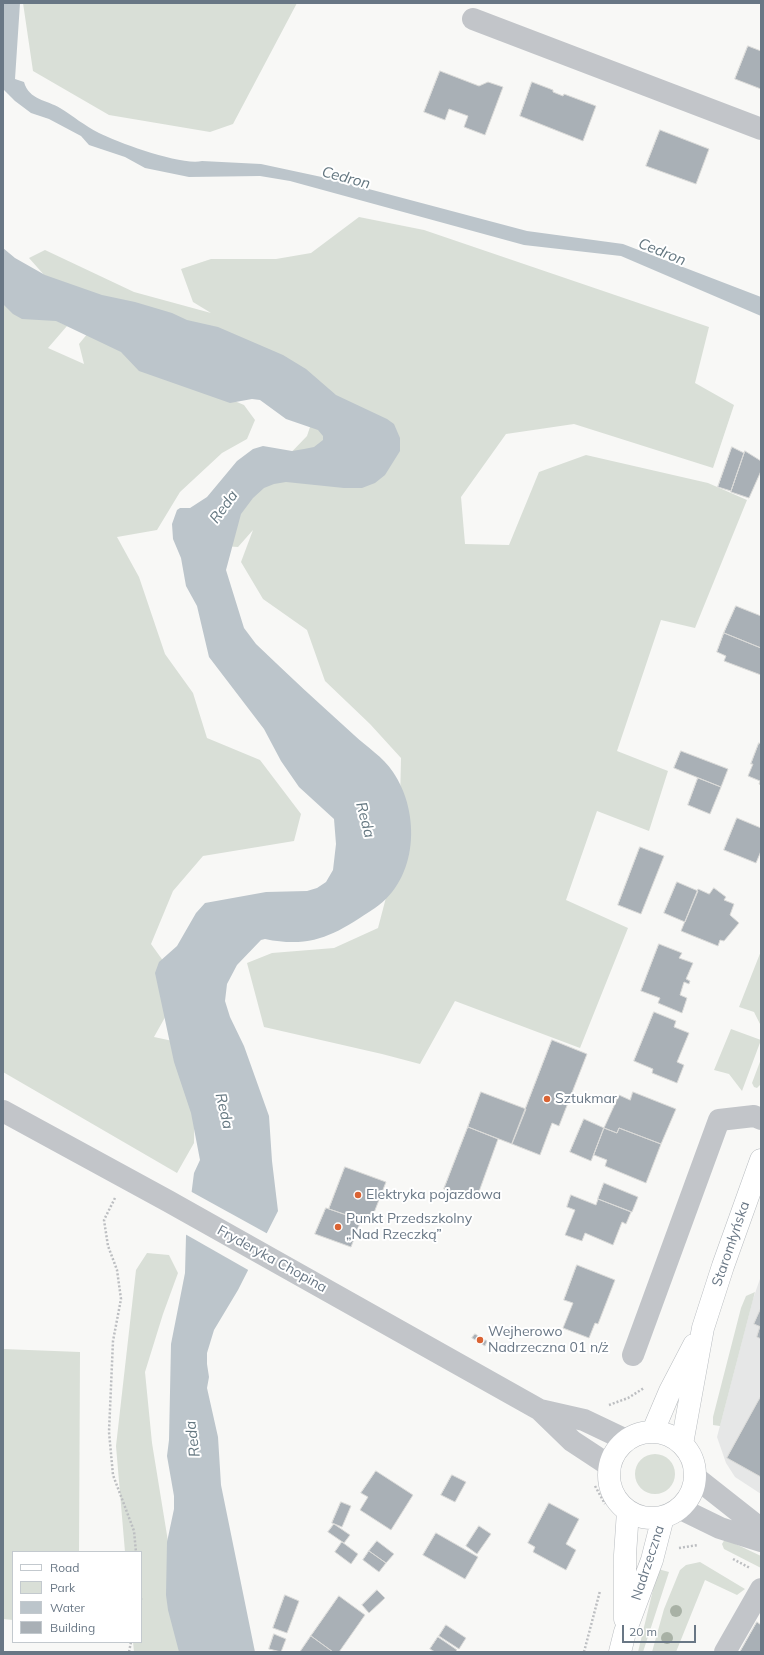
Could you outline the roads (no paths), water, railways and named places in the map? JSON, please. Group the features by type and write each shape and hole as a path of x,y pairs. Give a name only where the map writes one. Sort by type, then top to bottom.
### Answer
{"main road":[{"name":"Staromłyńska","path":"682,1444 703,1328 723,1266 761,1160"},
{"name":"Staromłyńska","path":"653,1431 670,1391 703,1328"},
{"path":"653,1431 669,1435 682,1444 692,1459 695,1477 693,1489 687,1500 671,1512 645,1517 628,1511 616,1499 610,1483 610,1466 615,1452 626,1440 638,1434 653,1431"},
{"name":"Nadrzeczna","path":"623,1642 625,1555 628,1511"},
{"name":"Nadrzeczna","path":"623,1642 671,1512"}],"street":[{"path":"473,19 761,129"},
{"name":"Fryderyka Chopina","path":"3,1111 168,1201 540,1410 572,1441 610,1466"},
{"path":"634,1355 719,1120 754,1116 761,1119"},
{"name":"Fryderyka Chopina","path":"540,1410 584,1420 626,1440"},
{"path":"695,1477 761,1529"},
{"path":"671,1512 761,1541"},
{"path":"725,1652 761,1589"}],"water":[{"path":"3,3 20,3 15,79 24,82 26,88 34,96 55,105 89,127 108,137 150,153 180,160 193,162 202,161 261,164 331,179 527,231 623,244 761,297 761,316 621,256 524,245 290,181 260,176 189,177 145,168 125,157 89,145 81,136 49,119 31,113 15,101 4,90"},
{"name":"Reda","path":"3,248 15,258 45,275 102,295 135,302 172,313 187,320 218,327 283,355 306,369 336,395 387,419 394,424 400,438 400,451 385,475 375,483 362,488 344,488 286,482 274,484 264,488 253,498 241,514 226,570 244,628 256,644 268,656 380,757 389,767 402,788 408,806 411,825 411,844 407,863 400,880 389,896 375,908 348,925 323,937 297,942 282,942 265,939 261,940 237,965 227,984 225,1001 230,1017 244,1046 269,1116 272,1161 278,1211 238,1290 214,1330 207,1353 209,1377 207,1388 218,1437 221,1485 255,1652 179,1652 168,1610 166,1595 167,1542 174,1509 174,1496 167,1456 169,1440 171,1344 185,1273 186,1236 194,1173 200,1160 191,1113 174,1062 155,973 159,962 177,946 196,913 205,903 266,892 307,891 317,888 326,882 333,870 336,844 334,819 299,787 281,761 264,729 209,657 197,606 186,586 181,558 173,539 172,524 177,510 180,508 190,508 207,497 237,461 253,449 263,446 292,451 304,449 314,447 323,440 323,436 318,430 286,419 260,400 252,399 230,403 139,371 121,352 56,321 22,319 13,314 3,304"}],"place":[{"name":"Sztukmar","path":"547,1099"},
{"name":"Elektryka pojazdowa","path":"358,1195"},
{"name":"Punkt Przedszkolny „Nad Rzeczką”","path":"338,1227"},
{"name":"Wejherowo Nadrzeczna 01 n/ż","path":"480,1340"}],"water label":[{"name":"Cedron","path":"346,178"},
{"name":"Cedron","path":"662,252"}]}
